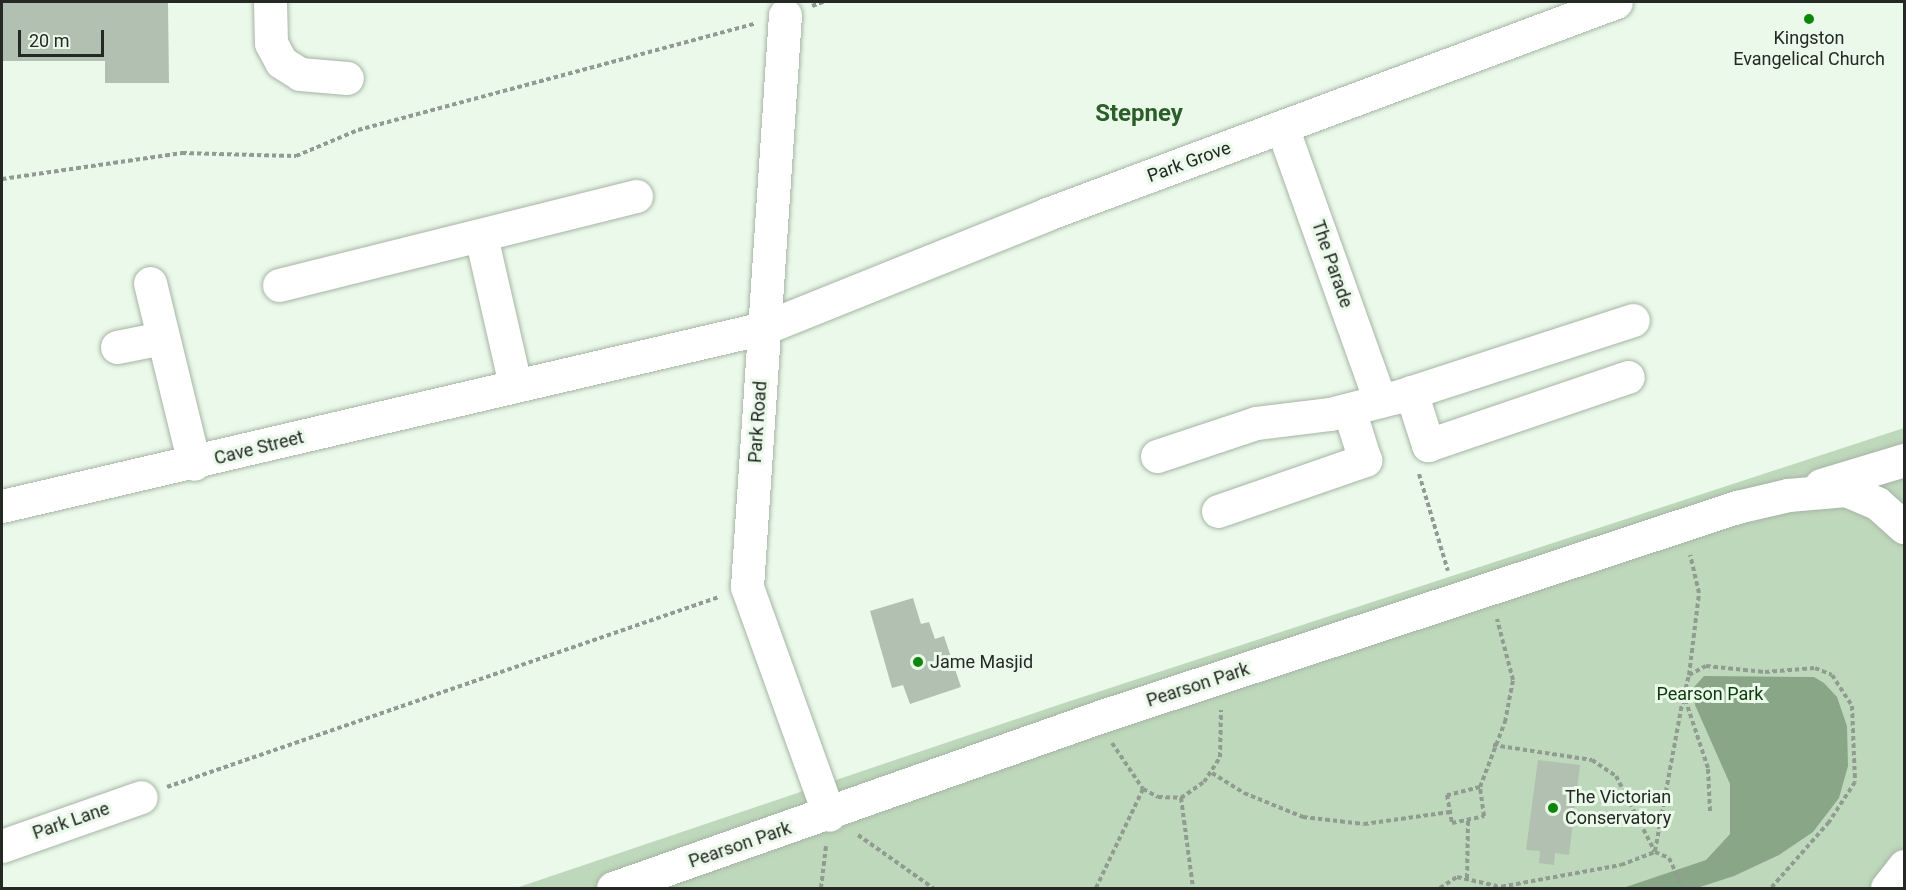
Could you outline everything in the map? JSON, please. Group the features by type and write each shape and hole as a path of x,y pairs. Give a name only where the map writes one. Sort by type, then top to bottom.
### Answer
{"street":[{"path":"270,2 271,43 281,62 300,74 347,78"},
{"name":"Park Grove","path":"764,328 1282,127 1616,2"},
{"name":"Park Road","path":"785,15 747,587 829,815"},
{"name":"The Parade","path":"1218,511 1365,460 1282,127"},
{"path":"279,285 636,196"},
{"path":"481,236 515,384"},
{"path":"150,284 194,464"},
{"path":"1157,456 1256,423 1353,409 1421,390 1633,320"},
{"name":"Cave Street","path":"2,506 194,464 515,384 764,328"},
{"path":"117,347 162,338"},
{"path":"1421,390 1428,445 1628,377"},
{"name":"Pearson Park","path":"613,888 829,815 1102,716 1684,525 1905,460"},
{"name":"Pearson Park","path":"1788,495 1846,490 1877,503 1905,527"},
{"name":"Park Lane","path":"2,846 141,797"},
{"path":"1887,888 1905,866"}],"path":[{"path":"2,179 182,153 296,156 358,130 785,15 824,2"},
{"path":"1416,465 1457,600"},
{"path":"1655,852 1689,675 1699,593 1684,525"},
{"path":"141,797 747,587"},
{"path":"1480,788 1447,795 1452,823 1484,816 1480,788 1493,745 1505,722 1513,680 1489,590"},
{"path":"1689,675 1706,666 1766,672 1815,668 1832,675 1852,706 1855,782 1829,822 1771,888"},
{"path":"1102,716 1115,751 1143,789 1158,797 1181,798 1212,773 1223,737 1212,680"},
{"path":"1684,696 1708,768 1710,811"},
{"path":"1493,745 1592,760 1616,776 1655,852 1669,858 1683,888"},
{"path":"1212,773 1244,793 1303,817 1364,824 1450,812"},
{"path":"1096,888 1143,789"},
{"path":"1181,798 1193,888"},
{"path":"821,888 829,815 933,888"},
{"path":"1467,878 1468,819"},
{"path":"1440,888 1457,877 1496,887 1621,865 1655,852"}],"green space":[{"name":"Pearson Park","path":"1904,428 1904,888 516,888 1061,704"}],"shaded area":[{"path":"1704,676 1814,677 1824,683 1837,697 1847,726 1848,766 1839,798 1813,832 1779,855 1734,876 1697,888 1623,888 1706,860 1730,834 1730,784 1695,705 1694,687"}],"building":[{"path":"2,2 168,2 169,83 105,83 105,61 2,61"},
{"name":"Jame Masjid","path":"913,598 921,624 929,622 935,639 944,636 961,687 910,704 903,685 892,688 870,611"},
{"name":"The Victorian Conservatory","path":"1538,760 1580,765 1569,855 1555,853 1554,865 1539,863 1540,851 1526,850"}],"place":[{"name":"Kingston Evangelical Church","path":"1809,19"},
{"name":"Jame Masjid","path":"918,662"},
{"name":"The Victorian Conservatory","path":"1553,808"}],"district":[{"name":"Stepney","path":"1139,114"}]}
